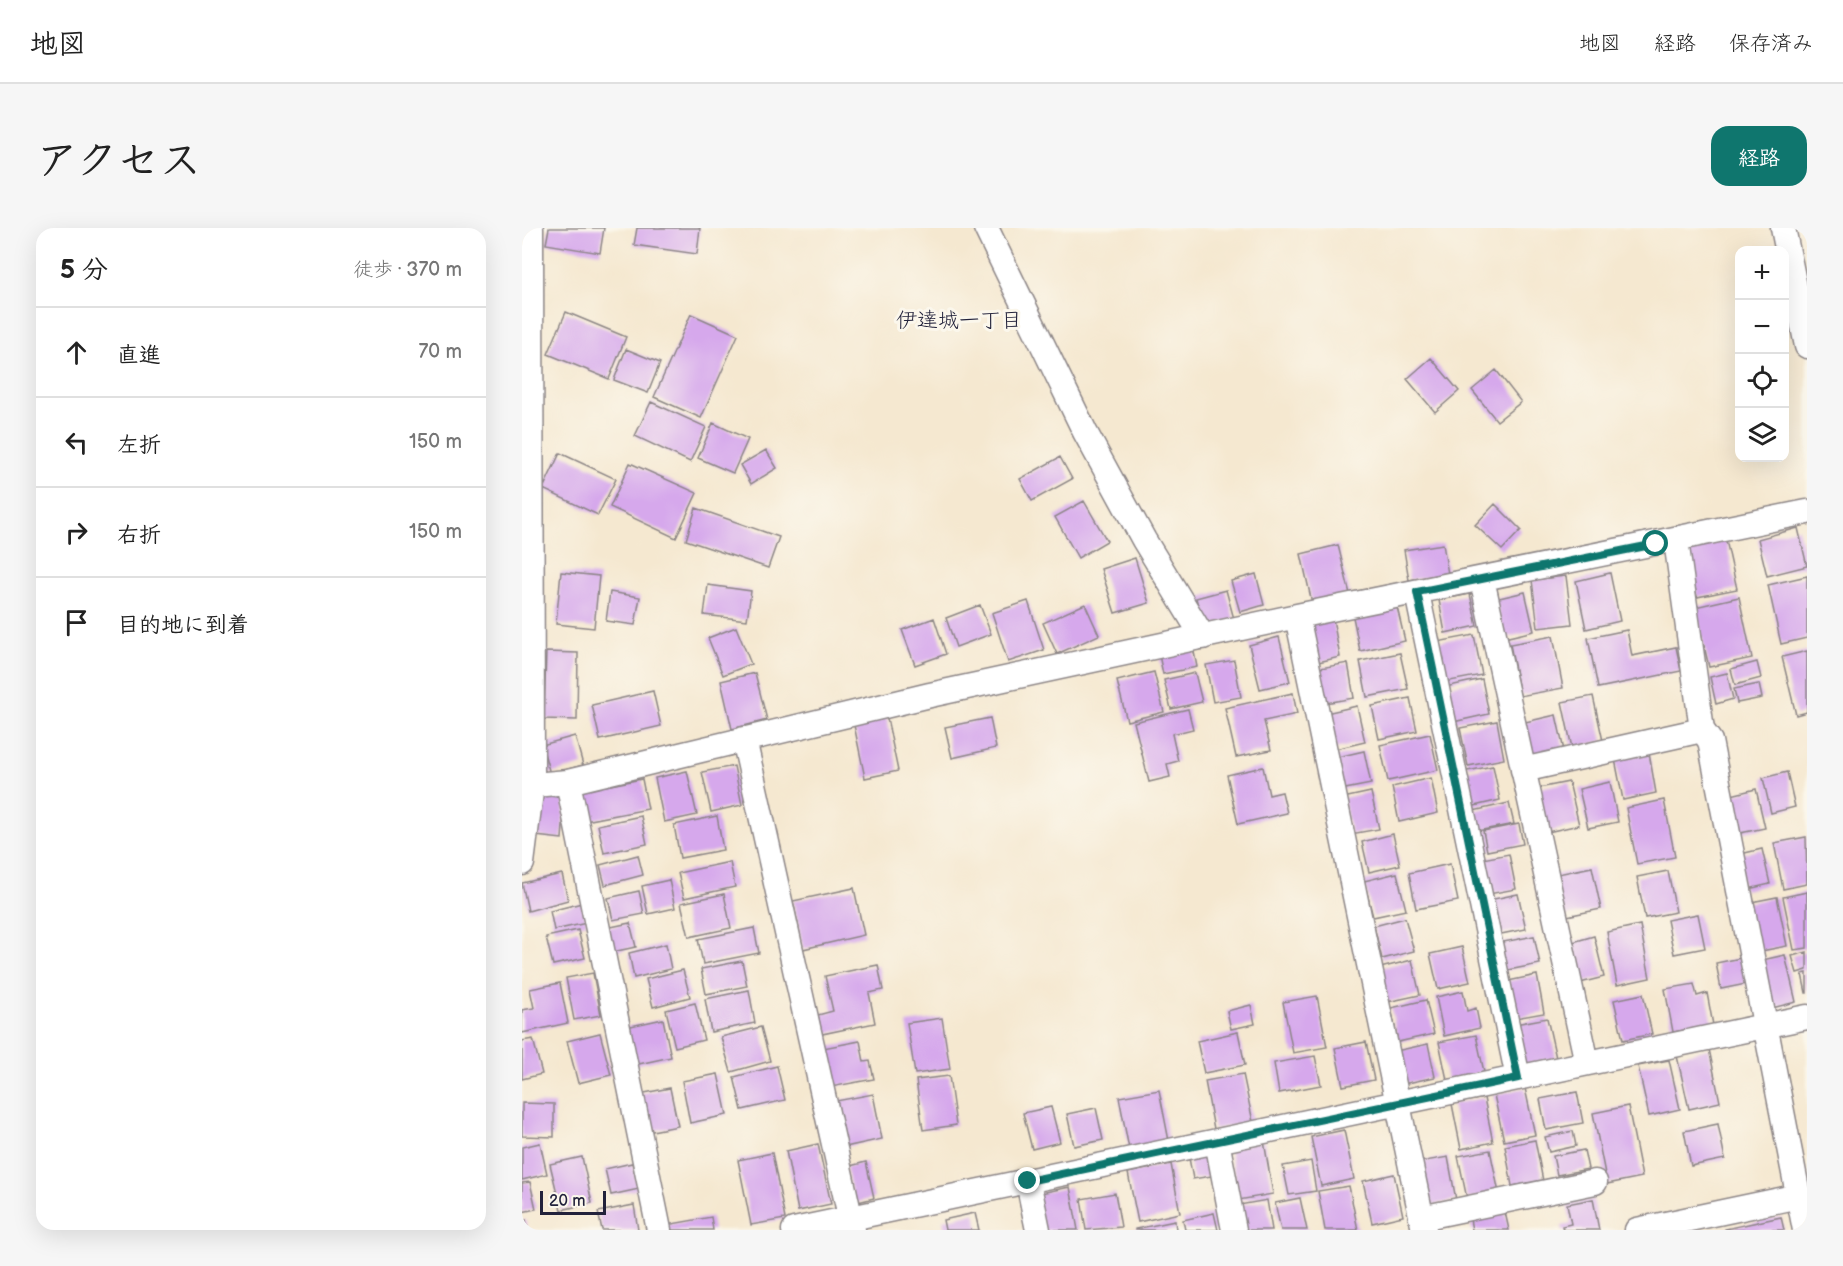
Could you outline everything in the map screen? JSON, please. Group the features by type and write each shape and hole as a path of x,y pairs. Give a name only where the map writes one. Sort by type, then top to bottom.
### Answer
{"street":[{"path":"522,863 527,785 531,228"},
{"path":"986,228 1085,432 1144,540 1203,637"},
{"path":"1783,228 1807,346"},
{"path":"527,785 568,782 930,695 1296,616 1807,513"},
{"path":"1676,540 1702,730 1710,741 1805,1230"},
{"path":"1482,579 1587,1063"},
{"path":"1417,592 1518,1078"},
{"path":"1296,616 1398,1103 1421,1227 1595,1182"},
{"path":"1523,770 1702,730"},
{"path":"744,739 852,1224"},
{"path":"568,782 658,1230"},
{"path":"794,1230 852,1224 1028,1181 1807,1017"},
{"path":"1216,1141 1234,1230"},
{"path":"1028,1181 1038,1230"},
{"path":"1637,1230 1799,1196"}],"building":[{"path":"549,228 604,228 600,253 546,244"},
{"path":"637,228 700,228 697,254 634,245"},
{"path":"566,312 626,337 609,379 548,354"},
{"path":"691,314 738,335 701,418 654,397"},
{"path":"626,349 660,363 648,393 614,380"},
{"path":"1431,358 1459,391 1435,412 1407,379"},
{"path":"1496,370 1521,402 1497,421 1472,390"},
{"path":"651,402 706,427 690,462 635,436"},
{"path":"713,423 748,439 733,473 698,458"},
{"path":"766,450 777,468 751,484 740,465"},
{"path":"560,453 616,479 598,515 543,489"},
{"path":"1060,457 1072,479 1032,501 1020,479"},
{"path":"630,463 697,493 676,538 610,507"},
{"path":"1084,501 1107,541 1078,558 1055,517"},
{"path":"1495,504 1521,530 1502,550 1475,525"},
{"path":"696,508 779,537 768,568 686,540"},
{"path":"1798,528 1807,566 1767,576 1758,539"},
{"path":"1726,540 1737,589 1697,597 1687,548"},
{"path":"1443,544 1448,574 1409,580 1404,550"},
{"path":"1338,545 1350,594 1312,603 1301,554"},
{"path":"1135,558 1149,603 1115,613 1101,569"},
{"path":"561,572 599,576 594,628 556,624"},
{"path":"1610,573 1620,621 1586,629 1576,581"},
{"path":"1256,574 1264,605 1240,612 1231,581"},
{"path":"1566,576 1572,624 1538,628 1532,580"},
{"path":"1807,576 1807,638 1781,644 1768,585"},
{"path":"708,585 751,591 747,620 704,615"},
{"path":"1226,590 1234,619 1204,628 1196,598"},
{"path":"610,592 640,597 635,625 606,621"},
{"path":"1525,592 1534,631 1504,638 1495,599"},
{"path":"1470,594 1477,626 1445,633 1439,600"},
{"path":"1739,597 1752,658 1709,667 1695,607"},
{"path":"1028,601 1044,650 1008,662 992,613"},
{"path":"1085,604 1099,635 1057,654 1043,623"},
{"path":"980,605 991,634 956,647 946,618"},
{"path":"1397,607 1405,641 1360,651 1353,617"},
{"path":"934,618 946,654 915,665 902,630"},
{"path":"1333,619 1340,657 1314,663 1306,625"},
{"path":"736,627 751,664 723,675 708,638"},
{"path":"1627,630 1632,656 1676,647 1681,671 1598,688 1588,638"},
{"path":"1474,635 1482,675 1445,682 1437,642"},
{"path":"1553,636 1563,688 1520,696 1510,644"},
{"path":"1279,637 1290,682 1260,689 1249,645"},
{"path":"1193,647 1197,667 1163,674 1159,655"},
{"path":"1807,651 1807,712 1796,715 1782,657"},
{"path":"546,652 578,653 577,720 544,719"},
{"path":"1400,653 1408,689 1367,697 1360,661"},
{"path":"1234,660 1241,697 1213,702 1206,665"},
{"path":"1757,662 1761,678 1735,685 1731,669"},
{"path":"1348,663 1354,698 1326,703 1320,668"},
{"path":"1154,672 1164,712 1127,721 1117,681"},
{"path":"755,673 767,720 732,729 721,681"},
{"path":"1195,673 1202,702 1171,709 1164,680"},
{"path":"1727,673 1733,699 1716,704 1710,677"},
{"path":"1482,679 1489,714 1453,722 1445,687"},
{"path":"1759,684 1762,698 1737,703 1734,689"},
{"path":"653,691 661,726 600,740 592,705"},
{"path":"1293,693 1297,714 1264,721 1271,750 1236,757 1225,708"},
{"path":"1593,696 1603,741 1572,748 1562,702"},
{"path":"1410,698 1417,731 1379,739 1372,706"},
{"path":"1357,706 1365,742 1335,749 1326,713"},
{"path":"1188,709 1193,729 1172,734 1178,761 1167,764 1170,777 1149,782 1134,722"},
{"path":"1556,715 1565,755 1529,762 1521,723"},
{"path":"887,718 898,771 865,778 854,725"},
{"path":"990,718 996,748 952,758 945,727"},
{"path":"1497,721 1504,759 1468,766 1460,728"},
{"path":"1430,734 1438,770 1388,781 1380,745"},
{"path":"575,736 583,765 550,774 542,745"},
{"path":"1364,751 1371,784 1340,790 1333,758"},
{"path":"1649,753 1656,793 1623,800 1615,759"},
{"path":"734,766 742,805 711,812 702,772"},
{"path":"1493,766 1500,800 1470,807 1462,772"},
{"path":"1263,767 1269,795 1282,792 1287,813 1238,824 1227,775"},
{"path":"687,771 697,815 664,822 655,778"},
{"path":"1787,772 1795,807 1771,813 1763,778"},
{"path":"1431,778 1438,813 1399,822 1392,787"},
{"path":"642,779 648,809 585,821 579,791"},
{"path":"1569,782 1579,825 1543,833 1534,789"},
{"path":"1610,782 1618,822 1588,828 1579,789"},
{"path":"1756,789 1765,828 1735,834 1727,796"},
{"path":"1371,792 1379,829 1351,834 1343,798"},
{"path":"540,795 565,798 562,839 536,836"},
{"path":"1664,800 1675,857 1637,864 1626,808"},
{"path":"1509,803 1514,824 1477,831 1473,811"},
{"path":"641,816 647,844 604,853 598,825"},
{"path":"717,816 723,850 680,858 674,825"},
{"path":"1519,824 1523,844 1487,851 1483,831"},
{"path":"1393,834 1400,865 1369,872 1362,842"},
{"path":"1806,837 1807,884 1783,889 1774,843"},
{"path":"1762,849 1770,884 1744,890 1736,855"},
{"path":"1509,854 1516,889 1489,894 1482,859"},
{"path":"638,855 643,875 605,885 600,865"},
{"path":"730,862 735,887 684,898 678,873"},
{"path":"1450,864 1458,901 1416,909 1409,873"},
{"path":"1592,867 1601,909 1562,917 1553,875"},
{"path":"1668,871 1676,912 1645,918 1637,877"},
{"path":"1397,873 1406,910 1373,917 1364,881"},
{"path":"562,874 568,900 528,911 522,883"},
{"path":"669,880 675,908 648,914 642,886"},
{"path":"854,888 864,935 803,949 793,901"},
{"path":"639,891 644,914 613,920 608,898"},
{"path":"1807,892 1807,948 1794,950 1783,897"},
{"path":"724,894 731,928 689,937 681,903"},
{"path":"1518,894 1526,929 1496,935 1489,900"},
{"path":"1777,897 1787,946 1756,952 1746,903"},
{"path":"582,903 587,923 554,930 550,911"},
{"path":"1698,914 1705,948 1674,954 1667,920"},
{"path":"1405,918 1414,951 1382,959 1374,926"},
{"path":"630,923 636,947 612,952 606,928"},
{"path":"1640,925 1650,978 1617,985 1607,932"},
{"path":"754,928 759,953 703,964 698,939"},
{"path":"578,930 585,958 553,965 546,937"},
{"path":"1534,936 1540,964 1503,971 1498,943"},
{"path":"1594,936 1604,977 1576,984 1566,944"},
{"path":"666,944 671,969 634,978 629,953"},
{"path":"1462,947 1470,982 1438,989 1430,954"},
{"path":"1807,952 1807,970 1797,973 1792,956"},
{"path":"1785,955 1796,1002 1768,1009 1758,961"},
{"path":"1741,958 1746,984 1721,989 1716,963"},
{"path":"1412,960 1420,995 1387,1002 1380,968"},
{"path":"742,961 747,986 706,994 701,969"},
{"path":"878,965 883,990 869,993 875,1023 822,1034 818,1015 833,1011 825,976"},
{"path":"683,970 690,997 653,1007 646,979"},
{"path":"593,973 601,1015 574,1020 566,978"},
{"path":"1807,973 1807,993 1806,993 1802,974"},
{"path":"1537,975 1544,1013 1515,1018 1508,981"},
{"path":"560,983 568,1023 522,1033 522,1010 534,1008 530,989"},
{"path":"1694,984 1697,996 1707,993 1713,1025 1673,1032 1665,989"},
{"path":"749,990 755,1023 711,1032 705,999"},
{"path":"1463,991 1467,1011 1476,1008 1480,1028 1444,1036 1436,997"},
{"path":"1643,994 1652,1034 1623,1040 1614,1000"},
{"path":"1317,996 1327,1047 1293,1053 1283,1002"},
{"path":"1426,1000 1434,1034 1398,1042 1391,1008"},
{"path":"695,1003 704,1040 675,1047 666,1010"},
{"path":"1251,1005 1255,1024 1231,1029 1227,1011"},
{"path":"942,1018 950,1069 915,1074 907,1023"},
{"path":"1547,1018 1556,1058 1523,1065 1515,1024"},
{"path":"663,1019 671,1057 634,1065 626,1027"},
{"path":"761,1027 770,1061 731,1072 721,1037"},
{"path":"1238,1032 1245,1065 1204,1073 1197,1041"},
{"path":"600,1033 611,1075 578,1083 567,1041"},
{"path":"1476,1035 1484,1072 1447,1080 1439,1042"},
{"path":"533,1039 542,1074 522,1079 522,1041"},
{"path":"860,1041 864,1062 870,1061 874,1079 831,1087 823,1048"},
{"path":"1366,1042 1374,1080 1343,1086 1335,1048"},
{"path":"1428,1044 1435,1077 1403,1084 1396,1051"},
{"path":"1709,1049 1720,1102 1689,1109 1677,1056"},
{"path":"1315,1056 1321,1085 1279,1093 1274,1063"},
{"path":"1669,1060 1680,1109 1649,1116 1638,1066"},
{"path":"777,1066 785,1100 742,1110 734,1077"},
{"path":"718,1074 727,1115 690,1123 682,1081"},
{"path":"1243,1074 1253,1122 1214,1129 1205,1081"},
{"path":"949,1076 956,1125 923,1130 916,1080"},
{"path":"670,1088 678,1126 647,1132 639,1094"},
{"path":"1525,1088 1535,1135 1504,1141 1494,1095"},
{"path":"1159,1090 1169,1141 1129,1149 1119,1097"},
{"path":"1577,1092 1583,1123 1546,1130 1540,1099"},
{"path":"873,1094 882,1139 845,1147 836,1101"},
{"path":"1484,1098 1493,1142 1461,1149 1452,1104"},
{"path":"522,1103 554,1104 554,1137 522,1136"},
{"path":"1628,1106 1642,1177 1607,1184 1593,1113"},
{"path":"1051,1107 1060,1142 1032,1149 1023,1113"},
{"path":"1096,1108 1103,1140 1074,1146 1067,1114"},
{"path":"1718,1124 1725,1159 1691,1166 1684,1131"},
{"path":"1344,1130 1354,1179 1321,1186 1311,1137"},
{"path":"1573,1131 1576,1146 1549,1152 1545,1137"},
{"path":"1535,1140 1543,1181 1512,1186 1505,1146"},
{"path":"1264,1141 1273,1194 1239,1200 1229,1148"},
{"path":"540,1143 547,1174 522,1180 522,1147"},
{"path":"818,1144 831,1204 798,1211 786,1151"},
{"path":"1490,1150 1499,1193 1467,1199 1458,1156"},
{"path":"1584,1150 1588,1169 1557,1175 1553,1156"},
{"path":"772,1153 785,1219 751,1225 738,1160"},
{"path":"1208,1154 1212,1176 1193,1179 1189,1158"},
{"path":"582,1157 592,1203 561,1210 550,1164"},
{"path":"1448,1157 1456,1200 1427,1206 1419,1162"},
{"path":"1311,1161 1316,1191 1289,1195 1283,1166"},
{"path":"866,1162 874,1198 854,1203 846,1167"},
{"path":"632,1163 639,1189 611,1195 605,1169"},
{"path":"1171,1164 1180,1213 1138,1222 1128,1173"},
{"path":"1394,1174 1403,1216 1372,1223 1363,1181"},
{"path":"530,1182 536,1209 522,1212 522,1183"},
{"path":"1349,1186 1358,1230 1325,1230 1318,1191"},
{"path":"1070,1187 1078,1230 1043,1230 1036,1194"},
{"path":"1115,1193 1121,1227 1086,1230 1081,1199"},
{"path":"1300,1198 1307,1230 1281,1230 1275,1203"},
{"path":"1593,1199 1599,1230 1563,1230 1562,1226 1571,1224 1567,1204"},
{"path":"1267,1200 1272,1230 1244,1230 1239,1205"},
{"path":"634,1205 638,1230 602,1230 598,1212"},
{"path":"1505,1212 1509,1230 1472,1230 1470,1219"},
{"path":"975,1213 979,1230 945,1230 943,1220"},
{"path":"1214,1213 1218,1230 1185,1230 1183,1220"},
{"path":"711,1217 713,1230 667,1230 666,1225"},
{"path":"1781,1217 1784,1230 1725,1230 1725,1229"},
{"path":"526,1220 528,1230 522,1230 522,1221"},
{"path":"1175,1221 1176,1230 1135,1230 1135,1229"}],"district":[{"name":"伊達城一丁目","path":"959,320"}],"route":[{"path":"1028,1181 1518,1078 1417,592 1656,544"}]}
